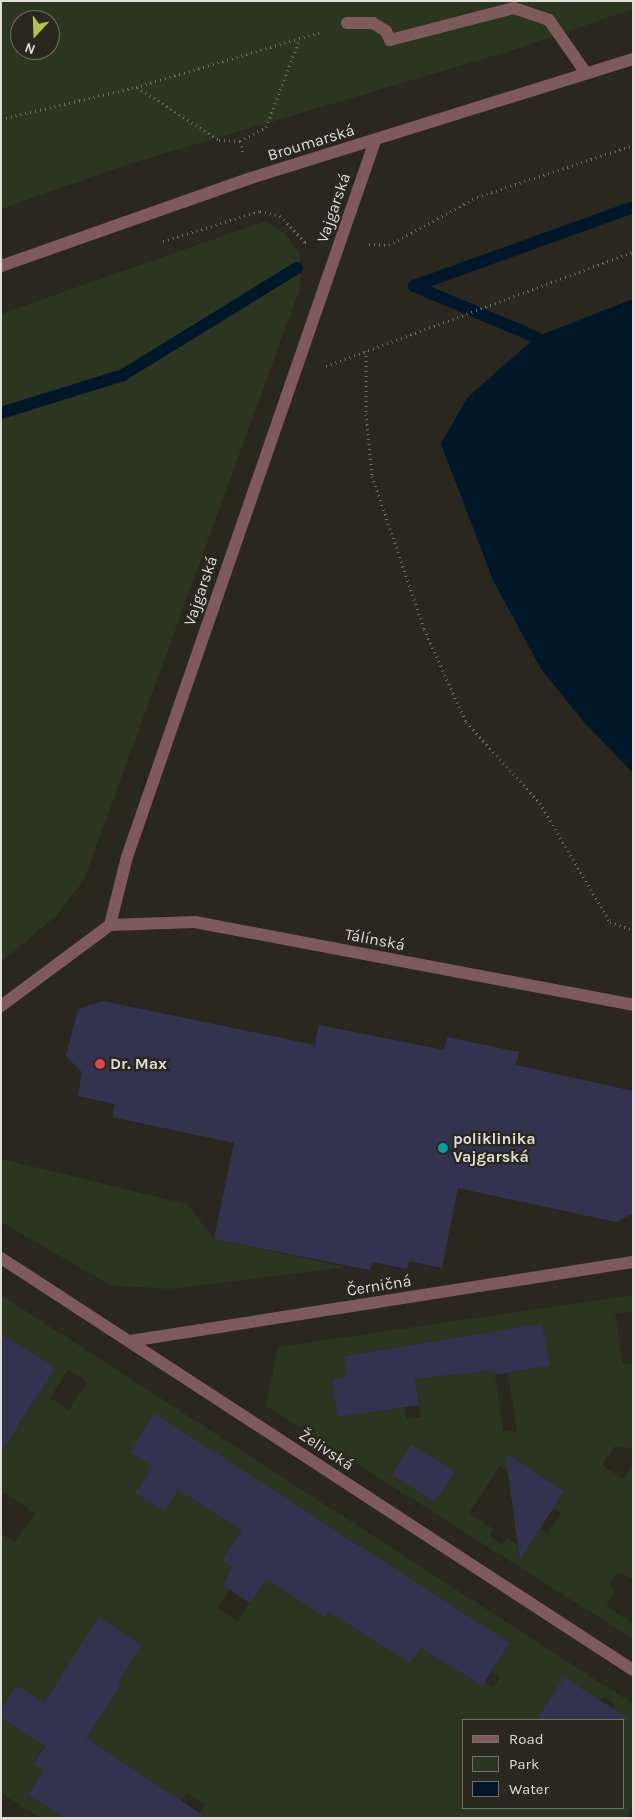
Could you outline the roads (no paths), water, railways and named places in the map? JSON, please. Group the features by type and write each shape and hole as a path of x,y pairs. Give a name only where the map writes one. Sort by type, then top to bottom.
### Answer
{"street":[{"path":"347,24 374,23 386,31 390,40 514,8 549,20 586,73"},
{"name":"Broumarská","path":"1,266 251,178 375,141 633,59"},
{"name":"Vajgarská","path":"110,925 127,858 375,141"},
{"name":"Tálínská","path":"110,925 195,922 633,1005"},
{"path":"1,1006 110,925"},
{"name":"Želivská","path":"1,1258 633,1670"},
{"name":"Černičná","path":"130,1342 633,1262"}],"water":[{"path":"633,299 633,773 583,721 541,669 493,580 441,444 467,398 536,337"}],"waterway":[{"path":"414,286 633,207"},
{"path":"1,413 123,375 297,268"},
{"path":"414,286 536,337"}],"place":[{"name":"Dr. Max","path":"100,1064"},
{"name":"poliklinika Vajgarská","path":"443,1148"}]}
